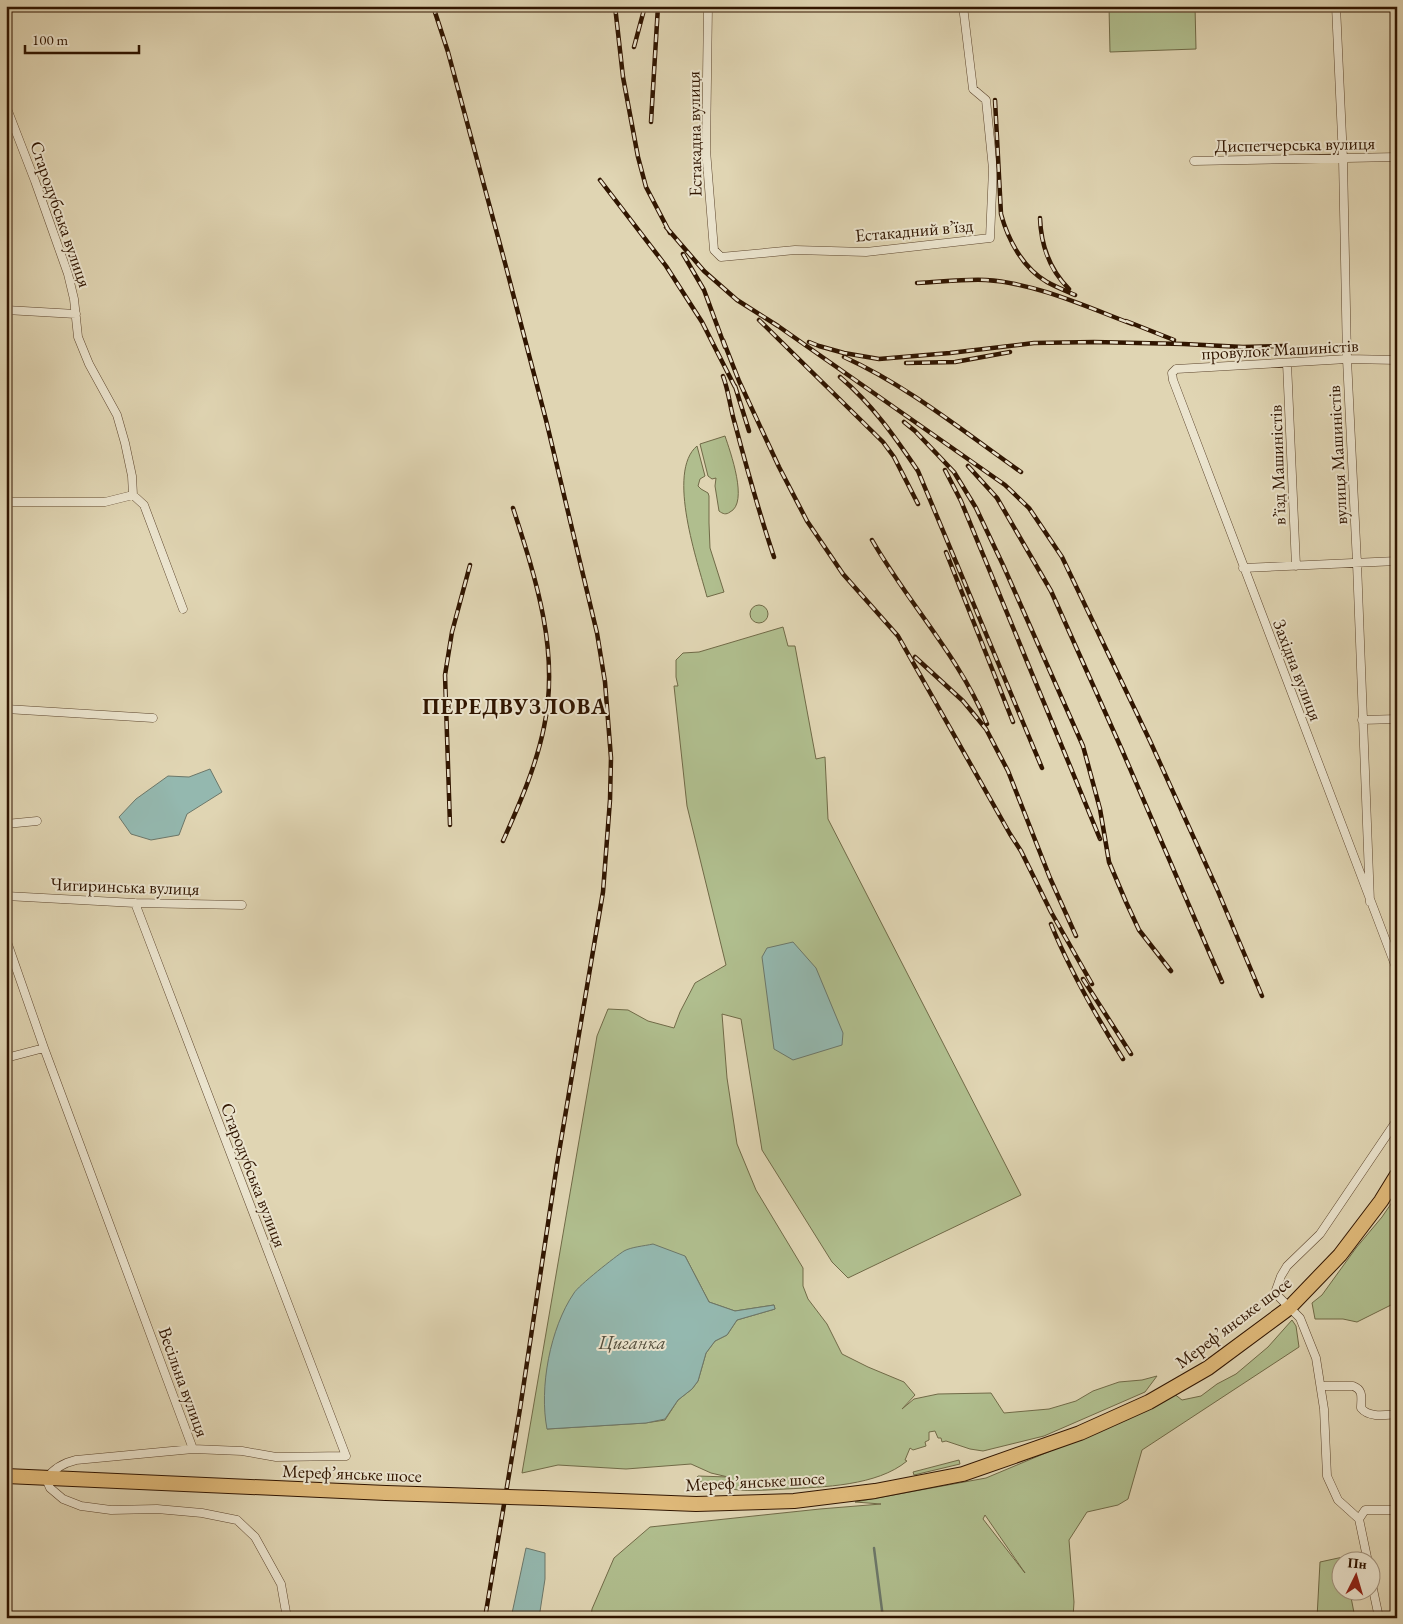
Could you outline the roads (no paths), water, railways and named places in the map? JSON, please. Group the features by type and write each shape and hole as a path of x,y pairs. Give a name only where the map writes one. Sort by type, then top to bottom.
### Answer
{"highway":[{"name":"Мереф’янське шосе","path":"6,1476 386,1493 696,1504 794,1501 875,1491 963,1474 1080,1433 1149,1402 1208,1368 1289,1308 1340,1255 1381,1201 1397,1175"}],"street":[{"name":"Естакадна вулиця","path":"708,6 706,150 714,250 721,257"},
{"name":"Естакадний в’їзд","path":"721,257 795,250 866,252 990,238 993,169 986,100 973,89 963,6"},
{"name":"вулиця Машиністів","path":"1336,6 1343,159 1347,359 1370,902"},
{"name":"Стародубська вулиця","path":"6,106 36,181 68,274 76,314 78,337 85,355 117,415 132,476 133,495"},
{"name":"Диспетчерська вулиця","path":"1194,161 1397,157"},
{"path":"6,310 76,314"},
{"name":"провулок Машиністів","path":"1173,380 1172,373 1176,369 1347,359 1397,360"},
{"name":"в’їзд Машиністів","path":"1287,363 1296,566"},
{"name":"Західна вулиця","path":"1173,380 1397,970"},
{"path":"6,502 105,502 133,495 144,505 183,610"},
{"path":"1243,568 1397,561"},
{"path":"6,709 154,718"},
{"path":"1362,720 1397,719"},
{"path":"6,824 37,821"},
{"name":"Чигиринська вулиця","path":"6,896 135,903 242,905"},
{"name":"Стародубська вулиця","path":"135,903 346,1456 276,1457 242,1451 193,1450"},
{"name":"Весільна вулиця","path":"6,939 44,1048 193,1450 76,1460 64,1463 52,1470 46,1479"},
{"path":"6,1058 44,1048"},
{"path":"1366,1552 1359,1519 1338,1500 1327,1476 1324,1409 1316,1358 1300,1318 1278,1296 1276,1290 1287,1266 1320,1234 1397,1120"},
{"path":"1321,1386 1354,1386 1359,1388 1361,1392 1361,1408 1364,1412 1369,1414 1397,1414"},
{"path":"46,1479 50,1488 63,1498 81,1506 112,1510 157,1509 193,1512 237,1520 255,1537 281,1584 287,1618"},
{"path":"1359,1519 1365,1510 1397,1510"},
{"path":"1376,1602 1378,1614"}],"water":[{"path":"210,769 222,792 187,814 179,835 151,840 131,834 119,817 136,799 168,776 189,777"},
{"path":"793,942 816,968 843,1033 842,1045 793,1060 774,1049 762,957 767,948"},
{"name":"Циганка","path":"653,1244 685,1256 709,1302 735,1311 774,1305 775,1309 737,1320 727,1335 715,1341 706,1353 698,1381 692,1389 678,1400 665,1419 646,1423 547,1429 544,1395 548,1359 559,1323 574,1293 624,1251 630,1248"},
{"path":"526,1548 545,1553 545,1579 539,1618 511,1618"}],"waterway":[{"path":"874,1548 883,1618"}],"railway":[{"path":"433,6 448,52 505,263 546,420 597,633 605,682 611,758 610,800 603,892 557,1164 520,1409 485,1618"},
{"path":"615,6 623,77 638,157 646,187 670,233"},
{"path":"634,47 645,6"},
{"path":"651,122 658,6"},
{"path":"995,100 1001,214 1008,234 1024,261 1038,276 1075,295"},
{"path":"600,180 666,266 702,322 735,387"},
{"path":"1040,218 1042,238 1047,256 1056,273 1069,289"},
{"path":"666,227 704,271 737,300 778,326 1005,485 1029,508 1062,557 1150,741 1217,889 1262,996"},
{"path":"683,254 704,290 725,347"},
{"path":"917,283 960,280 1004,282 1042,291 1132,324"},
{"path":"759,320 883,442 894,457 918,504"},
{"path":"1126,321 1174,340"},
{"path":"723,340 739,381 779,467 807,521 843,574 898,636 1021,851 1051,912 1092,984"},
{"path":"809,342 844,353 879,359 1034,343 1094,342 1243,347 1285,346"},
{"path":"906,363 955,362 1010,352"},
{"path":"844,357 913,396 1021,472"},
{"path":"723,376 733,418 774,557"},
{"path":"840,377 873,410 892,433 918,471 1042,768"},
{"path":"735,386 749,431"},
{"path":"904,422 954,472 976,508 1083,746 1100,809 1109,862 1139,930 1171,971"},
{"path":"968,466 997,498 1051,591 1222,982"},
{"path":"945,470 961,501 1100,839"},
{"path":"503,841 526,786 541,742 548,699 549,671 543,616 530,562 513,508"},
{"path":"872,540 962,675 987,724"},
{"path":"946,552 1013,722"},
{"path":"450,825 445,675 452,632 470,565"},
{"path":"915,657 963,701 986,729 1008,771 1050,878 1076,936"},
{"path":"1051,924 1066,959 1084,993 1123,1059"},
{"path":"1083,979 1131,1054"}],"district":[{"name":"ПЕРЕДВУЗЛОВА","path":"515,706"}]}
